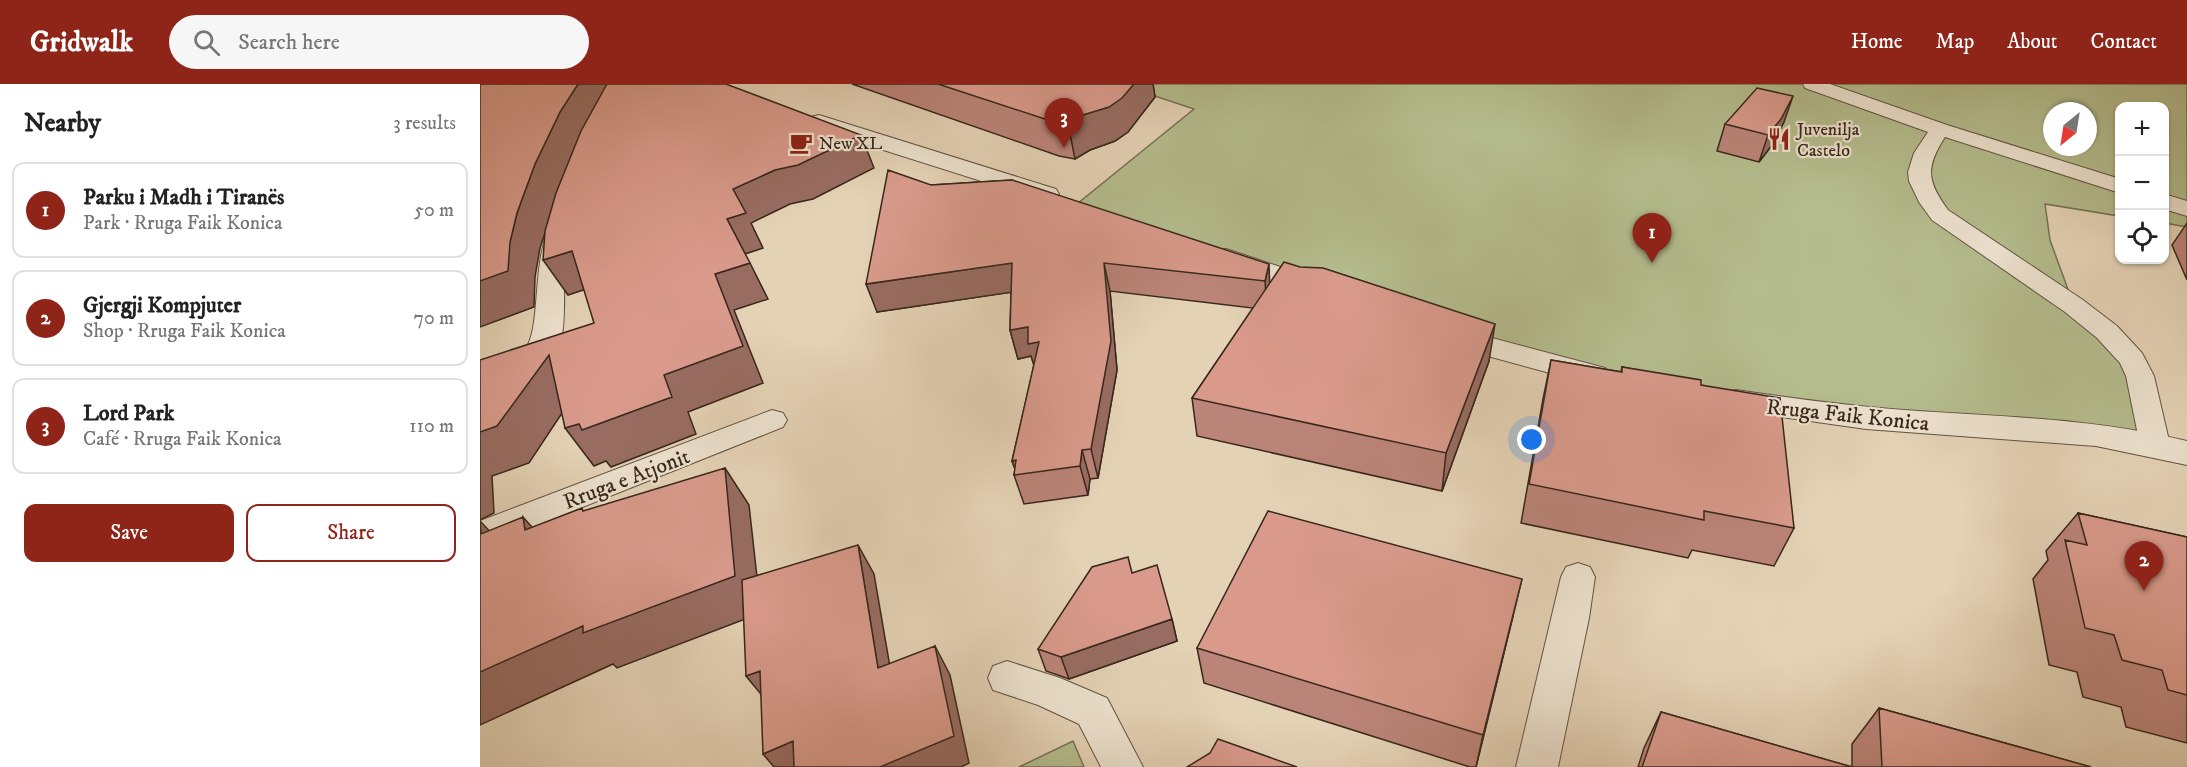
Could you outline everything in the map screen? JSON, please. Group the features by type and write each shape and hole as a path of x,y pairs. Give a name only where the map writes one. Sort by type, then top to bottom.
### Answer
{"street":[{"path":"794,114 1067,201"},
{"path":"480,393 525,366 535,357 546,339 552,267 571,206"},
{"path":"1204,249 1342,298"},
{"path":"1425,327 1545,363 1620,381"},
{"name":"Rruga Faik Konica","path":"1712,398 1875,419 2075,431 2187,453"}],"lane":[{"path":"1812,84 1940,129 2115,184"},
{"path":"1940,129 1921,158 1918,177 1924,194 1940,215 2074,306 2107,332 2132,359 2140,376 2155,445"},
{"path":"2169,203 2187,209"},
{"name":"Rruga e Atjonit","path":"480,535 772,420"},
{"path":"1537,767 1571,618 1578,577"},
{"path":"1007,678 1046,690 1093,711 1122,767"}],"green space":[{"path":"1119,84 2187,84 2187,227 2169,224 2169,102 2115,102 2115,215 2045,204 2050,240 2074,306 2132,359 2155,445 1620,381 1077,204 1194,109"},
{"path":"1073,741 1084,767 1019,767"}],"building":[{"path":"480,84 578,84 560,112 535,164 517,213 510,242 508,271 480,281"},
{"path":"607,84 726,84 861,135 798,165 775,170 733,189 746,213 727,219 750,263 715,274 743,346 664,375 672,397 582,430 579,424 565,428 549,355 497,426 480,432 480,360 594,323 572,251 543,260 545,231 556,193 581,131"},
{"path":"938,84 1134,84 1122,98 1109,107 1083,115 1068,124 1051,121"},
{"path":"1757,88 1793,96 1781,119 1768,135 1725,124"},
{"path":"888,170 931,185 1012,180 1269,264 1265,281 1104,263 1111,341 1091,449 1082,450 1080,466 1014,475 1016,460 1012,461 1039,342 1028,344 1028,327 1010,330 1012,263 866,284"},
{"path":"1284,262 1300,267 1323,268 1495,324 1446,453 1192,398"},
{"path":"1551,360 1622,372 1622,367 1701,380 1701,385 1780,398 1794,528 1704,511 1704,520 1529,484"},
{"path":"725,468 735,576 583,633 583,626 480,672 480,521 481,534 523,517 525,530 582,508 583,511"},
{"path":"1268,511 1522,579 1483,735 1197,648"},
{"path":"2078,513 2187,537 2187,695 2168,690 2162,670 2122,660 2114,635 2085,628 2065,540 2087,545"},
{"path":"858,545 878,668 935,646 954,736 880,767 794,767 793,741 763,754 760,671 746,676 742,580"},
{"path":"1128,557 1132,573 1157,565 1172,619 1061,657 1038,649 1092,567"},
{"path":"1879,708 2091,767 1882,767"},
{"path":"1661,712 1852,767 1642,767"},
{"path":"1218,739 1297,767 1187,767 1210,753"}],"place":[{"name":"Juvenilja Castelo","path":"1779,139"},
{"name":"New XL","path":"801,143"},
{"name":"Lord Park","path":"1064,148"},
{"name":"Parku i Madh i Tiranës","path":"1652,263"},
{"name":"Gjergji Kompjuter","path":"2144,591"}]}
